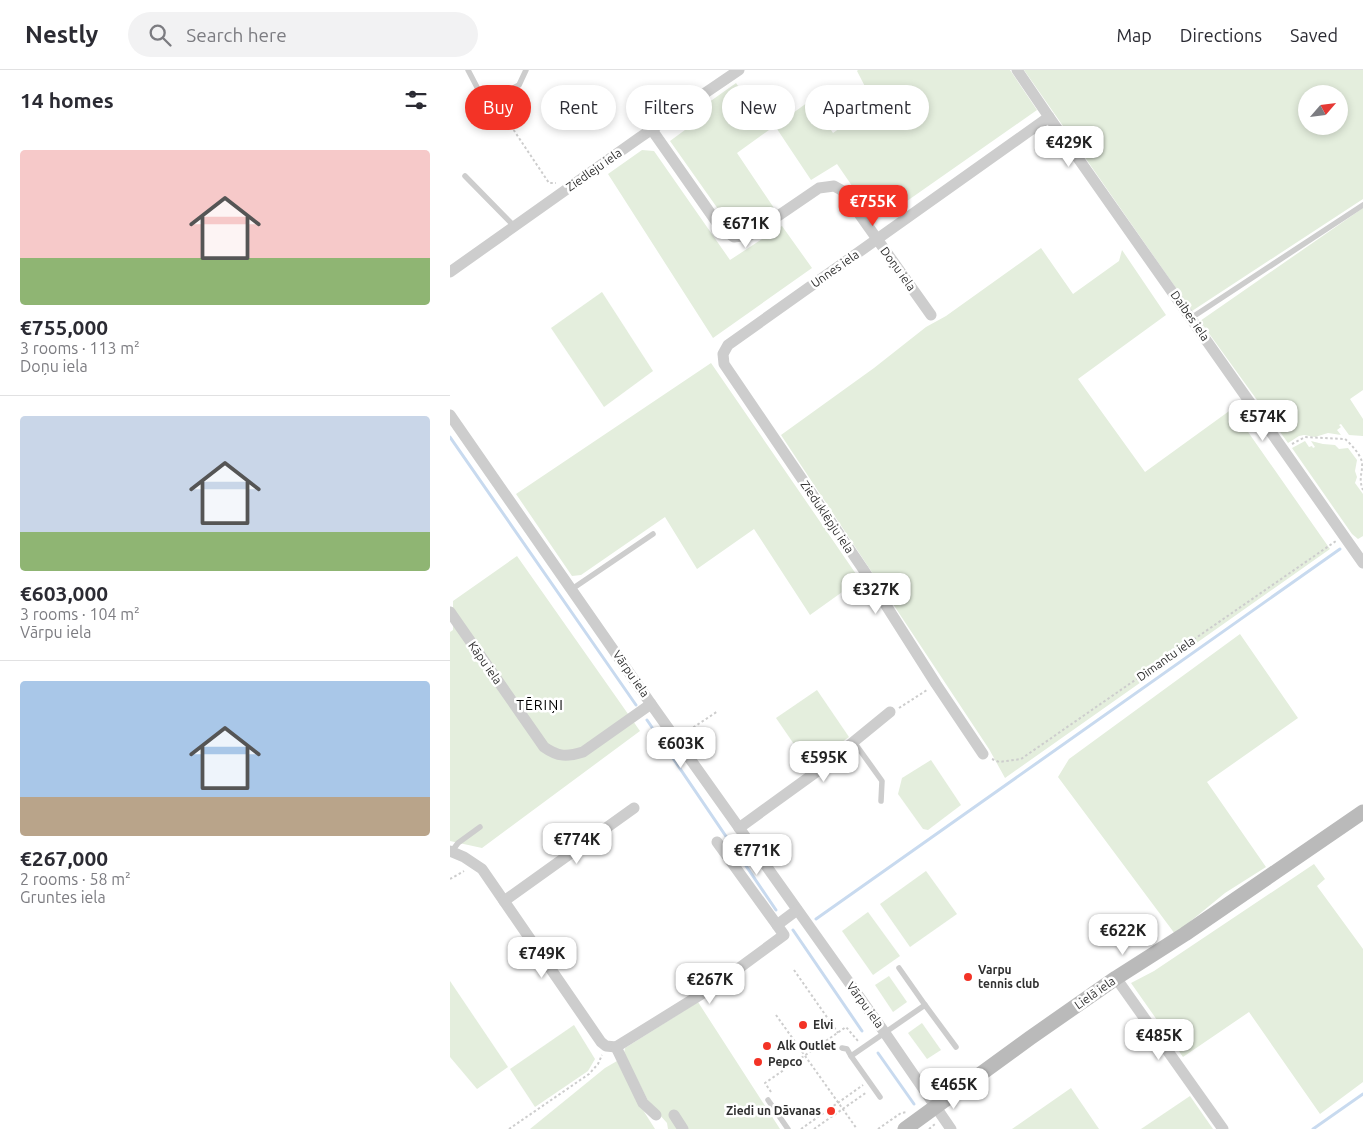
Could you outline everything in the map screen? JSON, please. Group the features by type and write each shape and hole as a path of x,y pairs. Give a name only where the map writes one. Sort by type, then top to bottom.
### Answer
{"street":[{"name":"Ziedleju iela","path":"712,89 739,70"},
{"name":"Daibes iela","path":"1018,70 1049,117 1344,536 1359,549 1363,563"},
{"name":"Unnes iela","path":"723,354 728,345 1049,117"},
{"name":"Ziedleju iela","path":"450,272 652,130"},
{"name":"Doņu iela","path":"652,130 720,227 734,237 750,235 819,188 834,186 843,190 931,315"},
{"name":"Zieduklēpju iela","path":"723,354 724,364 863,569 983,754"},
{"name":"Vārpu iela","path":"450,415 651,704 885,1032 951,1129"},
{"name":"Kāpu iela","path":"450,612 544,747 554,754 570,756 582,752 651,704"},
{"path":"739,828 819,770 890,712"},
{"path":"504,901 634,808"},
{"name":"Lielā iela","path":"905,1129 1116,978 1185,934 1363,812"},
{"path":"608,1045 716,985 784,935 717,842"},
{"path":"451,851 478,866 608,1045 643,1103 656,1115"},
{"path":"777,925 797,910"},
{"path":"1116,978 1223,1129"},
{"path":"674,1115 683,1129"}],"lane":[{"path":"468,70 476,85"},
{"path":"519,85 526,70"},
{"path":"465,176 514,226"},
{"path":"1191,318 1363,204"},
{"path":"572,589 653,534"},
{"path":"854,742 882,781 881,800"},
{"path":"451,851 480,826"},
{"path":"899,968 956,1047"},
{"path":"851,1056 925,1004"},
{"path":"842,1048 847,1049 880,1097"},
{"path":"771,1098 788,1129"}],"path":[{"path":"514,130 549,183 576,183"},
{"path":"1285,451 1297,440 1305,437 1345,439 1350,443 1362,461 1360,483 1363,490"},
{"name":"Dimantu iela","path":"983,754 999,762 1021,760 1344,536"},
{"path":"890,712 898,709 936,684"},
{"path":"676,739 718,710"},
{"path":"450,879 478,866"},
{"path":"794,970 838,1033"},
{"path":"776,1015 857,1129"},
{"path":"771,1098 764,1083 846,1027 855,1040 859,1042 863,1040"},
{"path":"510,1129 589,1074 598,1064 608,1045"},
{"path":"800,1129 869,1081"},
{"path":"814,1129 873,1088"}],"green space":[{"path":"1010,70 1037,110 887,215 870,212 837,164 811,180 778,130 795,130 795,112 805,104 805,130 831,130 833,133 837,130 929,130 929,85 864,85 857,71"},
{"path":"1024,70 1363,70 1363,199 1192,311"},
{"path":"722,93 722,130 769,130 737,153 774,208 744,229 730,226 670,141 685,130 712,130 712,100"},
{"path":"642,150 654,151 730,260 782,226 812,268 713,338 608,174"},
{"path":"1363,208 1363,390 1350,399 1363,419 1363,436 1349,435 1341,424 1339,425 1341,427 1337,430 1341,435 1328,433 1315,437 1304,435 1288,443 1200,321"},
{"path":"1041,248 1073,294 1119,261 1122,250 1166,315 1078,379 1145,472 1232,409 1330,549 1005,778 989,749 781,435 874,368 926,327 946,316"},
{"path":"602,292 653,371 604,407 551,328"},
{"path":"711,363 856,574 852,585 810,615 754,529 697,569 665,517 581,575 572,576 516,494"},
{"path":"1305,441 1309,447 1312,446 1313,448 1315,447 1311,441 1335,445 1339,449 1348,448 1357,460 1355,483 1363,494 1363,536 1358,539 1352,534 1292,448"},
{"path":"517,556 640,731 482,848 450,841 450,632 453,630 453,601"},
{"path":"1240,634 1298,718 1207,782 1266,867 1225,893 1175,934 1058,777 1069,759"},
{"path":"817,690 849,737 809,766 776,718"},
{"path":"931,760 961,805 928,830 923,829 898,794 902,778"},
{"path":"1314,864 1325,879 1317,886 1363,949 1363,1082 1320,1114 1249,1012 1183,1057 1131,983 1154,971"},
{"path":"926,871 957,914 910,947 880,904"},
{"path":"868,912 900,956 873,975 842,931"},
{"path":"889,976 907,1002 893,1012 875,985"},
{"path":"450,981 508,1067 477,1089 450,1057"},
{"path":"698,1002 780,1129 668,1129 667,1123 649,1103 624,1053 625,1048"},
{"path":"922,1023 941,1050 927,1059 908,1033"},
{"path":"574,1025 595,1059 588,1071 535,1107 510,1069"},
{"path":"617,1061 636,1099 655,1129 530,1129 605,1068"},
{"path":"1071,1088 1099,1129 1012,1129"},
{"path":"1190,1096 1213,1129 1141,1129"}],"waterway":[{"path":"450,437 636,705"},
{"path":"816,919 1340,549"},
{"path":"647,720 776,910"},
{"path":"793,930 862,1031"},
{"path":"878,1053 914,1104"},
{"path":"1313,1129 1363,1094"}],"place":[{"name":"Varpu tennis club","path":"968,977"},
{"name":"Elvi","path":"803,1025"},
{"name":"Alk Outlet","path":"767,1046"},
{"name":"Pepco","path":"758,1062"},
{"name":"Ziedi un Dāvanas","path":"831,1111"}],"district":[{"name":"TĒRIŅI","path":"540,705"}]}
